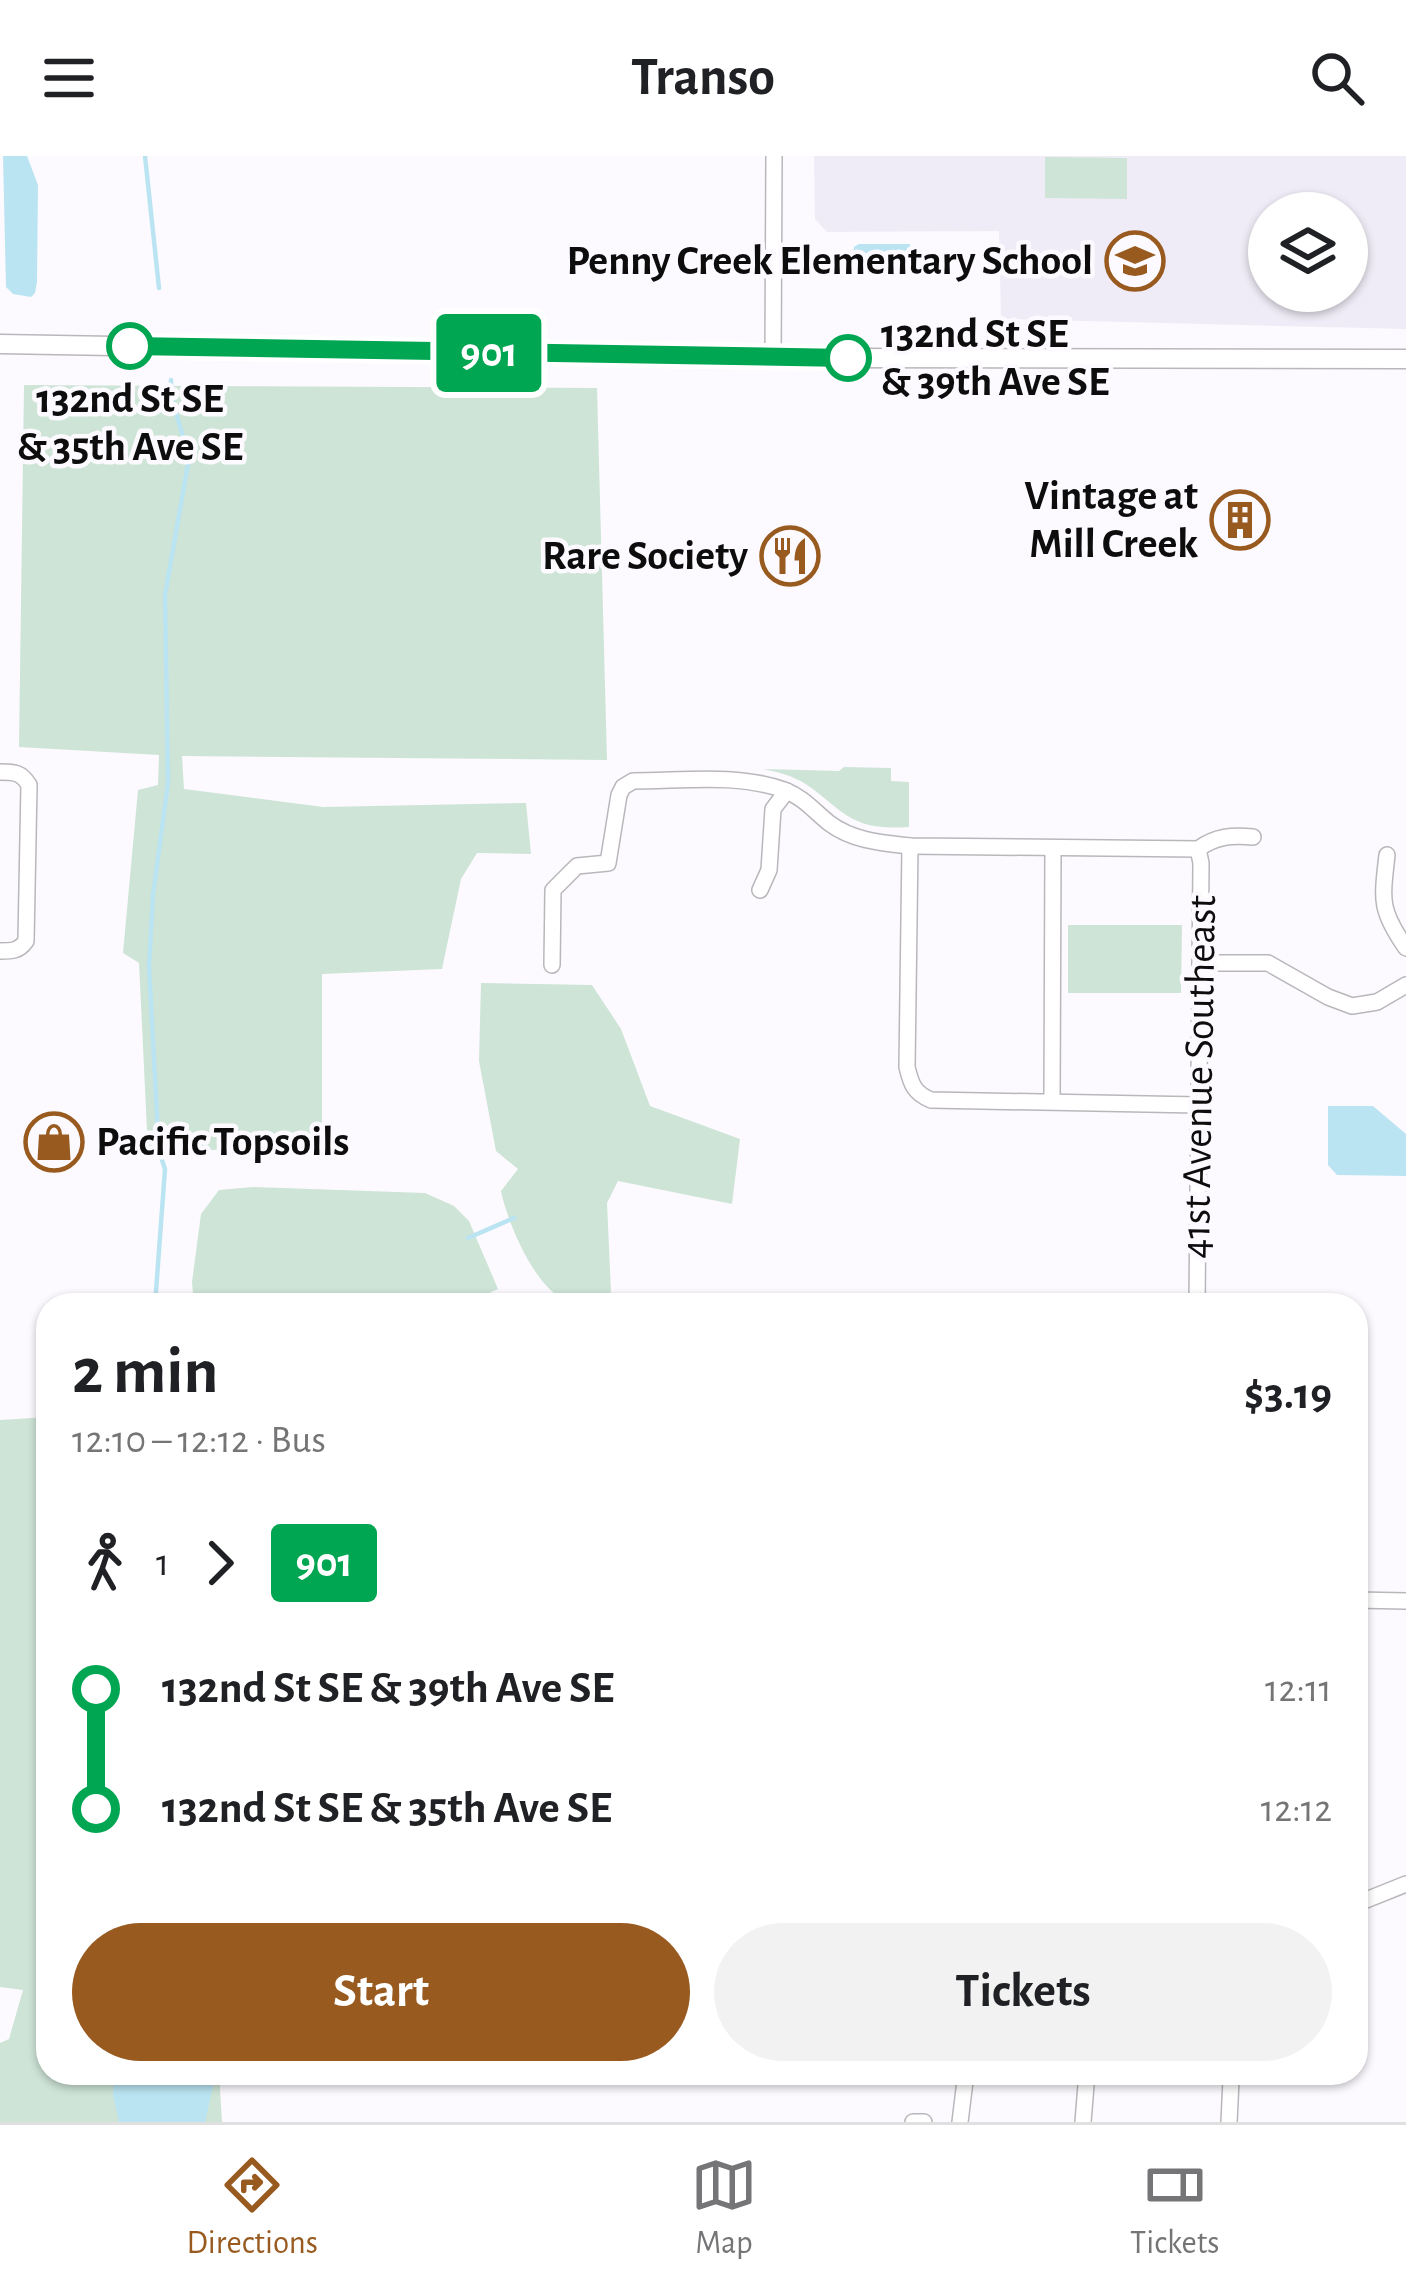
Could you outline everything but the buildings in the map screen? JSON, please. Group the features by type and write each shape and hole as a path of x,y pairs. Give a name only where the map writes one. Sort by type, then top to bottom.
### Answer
{"main road":[{"path":"0,344 772,358 1406,359"}],"street":[{"path":"772,358 774,156"},
{"path":"0,772 24,776 28,785 26,941 7,951"},
{"path":"552,965 553,890 578,866 608,862 619,795 633,782 748,782 787,791 847,832 877,843 910,846 1198,849 1212,839 1253,837"},
{"path":"760,890 769,870 773,809 787,791"},
{"path":"910,846 907,1067 912,1088 931,1100 1198,1105"},
{"path":"1052,1100 1053,848"},
{"name":"41st Avenue Southeast","path":"1197,1293 1198,849"},
{"path":"1388,855 1383,908 1406,948"},
{"path":"1200,963 1268,963 1352,1006 1377,1002 1406,985"},
{"path":"1368,1600 1406,1601"},
{"path":"1368,1899 1406,1884"},
{"path":"960,2122 965,2085"},
{"path":"1084,2122 1086,2085"},
{"path":"1229,2122 1231,2085"},
{"path":"913,2122 924,2122"}],"shaded area":[{"name":"Penny Creek Elementary School","path":"814,156 1406,156 1406,329 1001,319 999,231 827,232 815,219"}],"green space":[{"path":"1045,157 1127,158 1127,199 1045,198"},
{"path":"24,385 597,388 607,760 182,756 184,789 323,807 526,803 531,854 477,853 461,879 442,969 322,974 322,1148 148,1151 139,963 123,953 138,790 158,785 159,755 19,747"},
{"path":"844,767 891,768 891,781 909,782 909,827 862,823 802,782 763,769 839,771"},
{"path":"1068,925 1182,925 1181,993 1068,993"},
{"path":"481,983 592,985 621,1029 650,1106 740,1139 732,1204 618,1181 607,1203 611,1292 554,1293 530,1263 511,1224 501,1191 518,1169 496,1151 479,1061"},
{"path":"219,1190 425,1193 454,1206 469,1221 498,1289 489,1293 193,1293 201,1214"},
{"path":"36,1418 36,2085 220,2085 222,2122 0,2122 0,2043 9,2039 23,1990 0,1987 0,1420"}],"water":[{"path":"3,156 27,156 38,185 37,282 31,297 13,294 6,287"},
{"path":"910,244 911,271 881,276 864,272 854,259 854,247"},
{"path":"1328,1106 1373,1106 1406,1134 1406,1176 1337,1175 1328,1165"},
{"path":"113,2085 213,2085 205,2122 119,2122"}],"waterway":[{"path":"145,156 159,288"},
{"path":"156,1293 165,1169 159,1151 149,967 168,783 165,595 189,458 171,380"},
{"path":"468,1238 514,1218"}],"bus line":[{"name":"901","path":"130,346 848,358"}],"place":[{"name":"Penny Creek Elementary School","path":"1135,261"},
{"name":"132nd St SE & 35th Ave SE","path":"130,346"},
{"name":"132nd St SE & 39th Ave SE","path":"848,358"},
{"name":"Vintage at Mill Creek","path":"1240,520"},
{"name":"Rare Society","path":"790,556"},
{"name":"Pacific Topsoils","path":"54,1142"}]}
